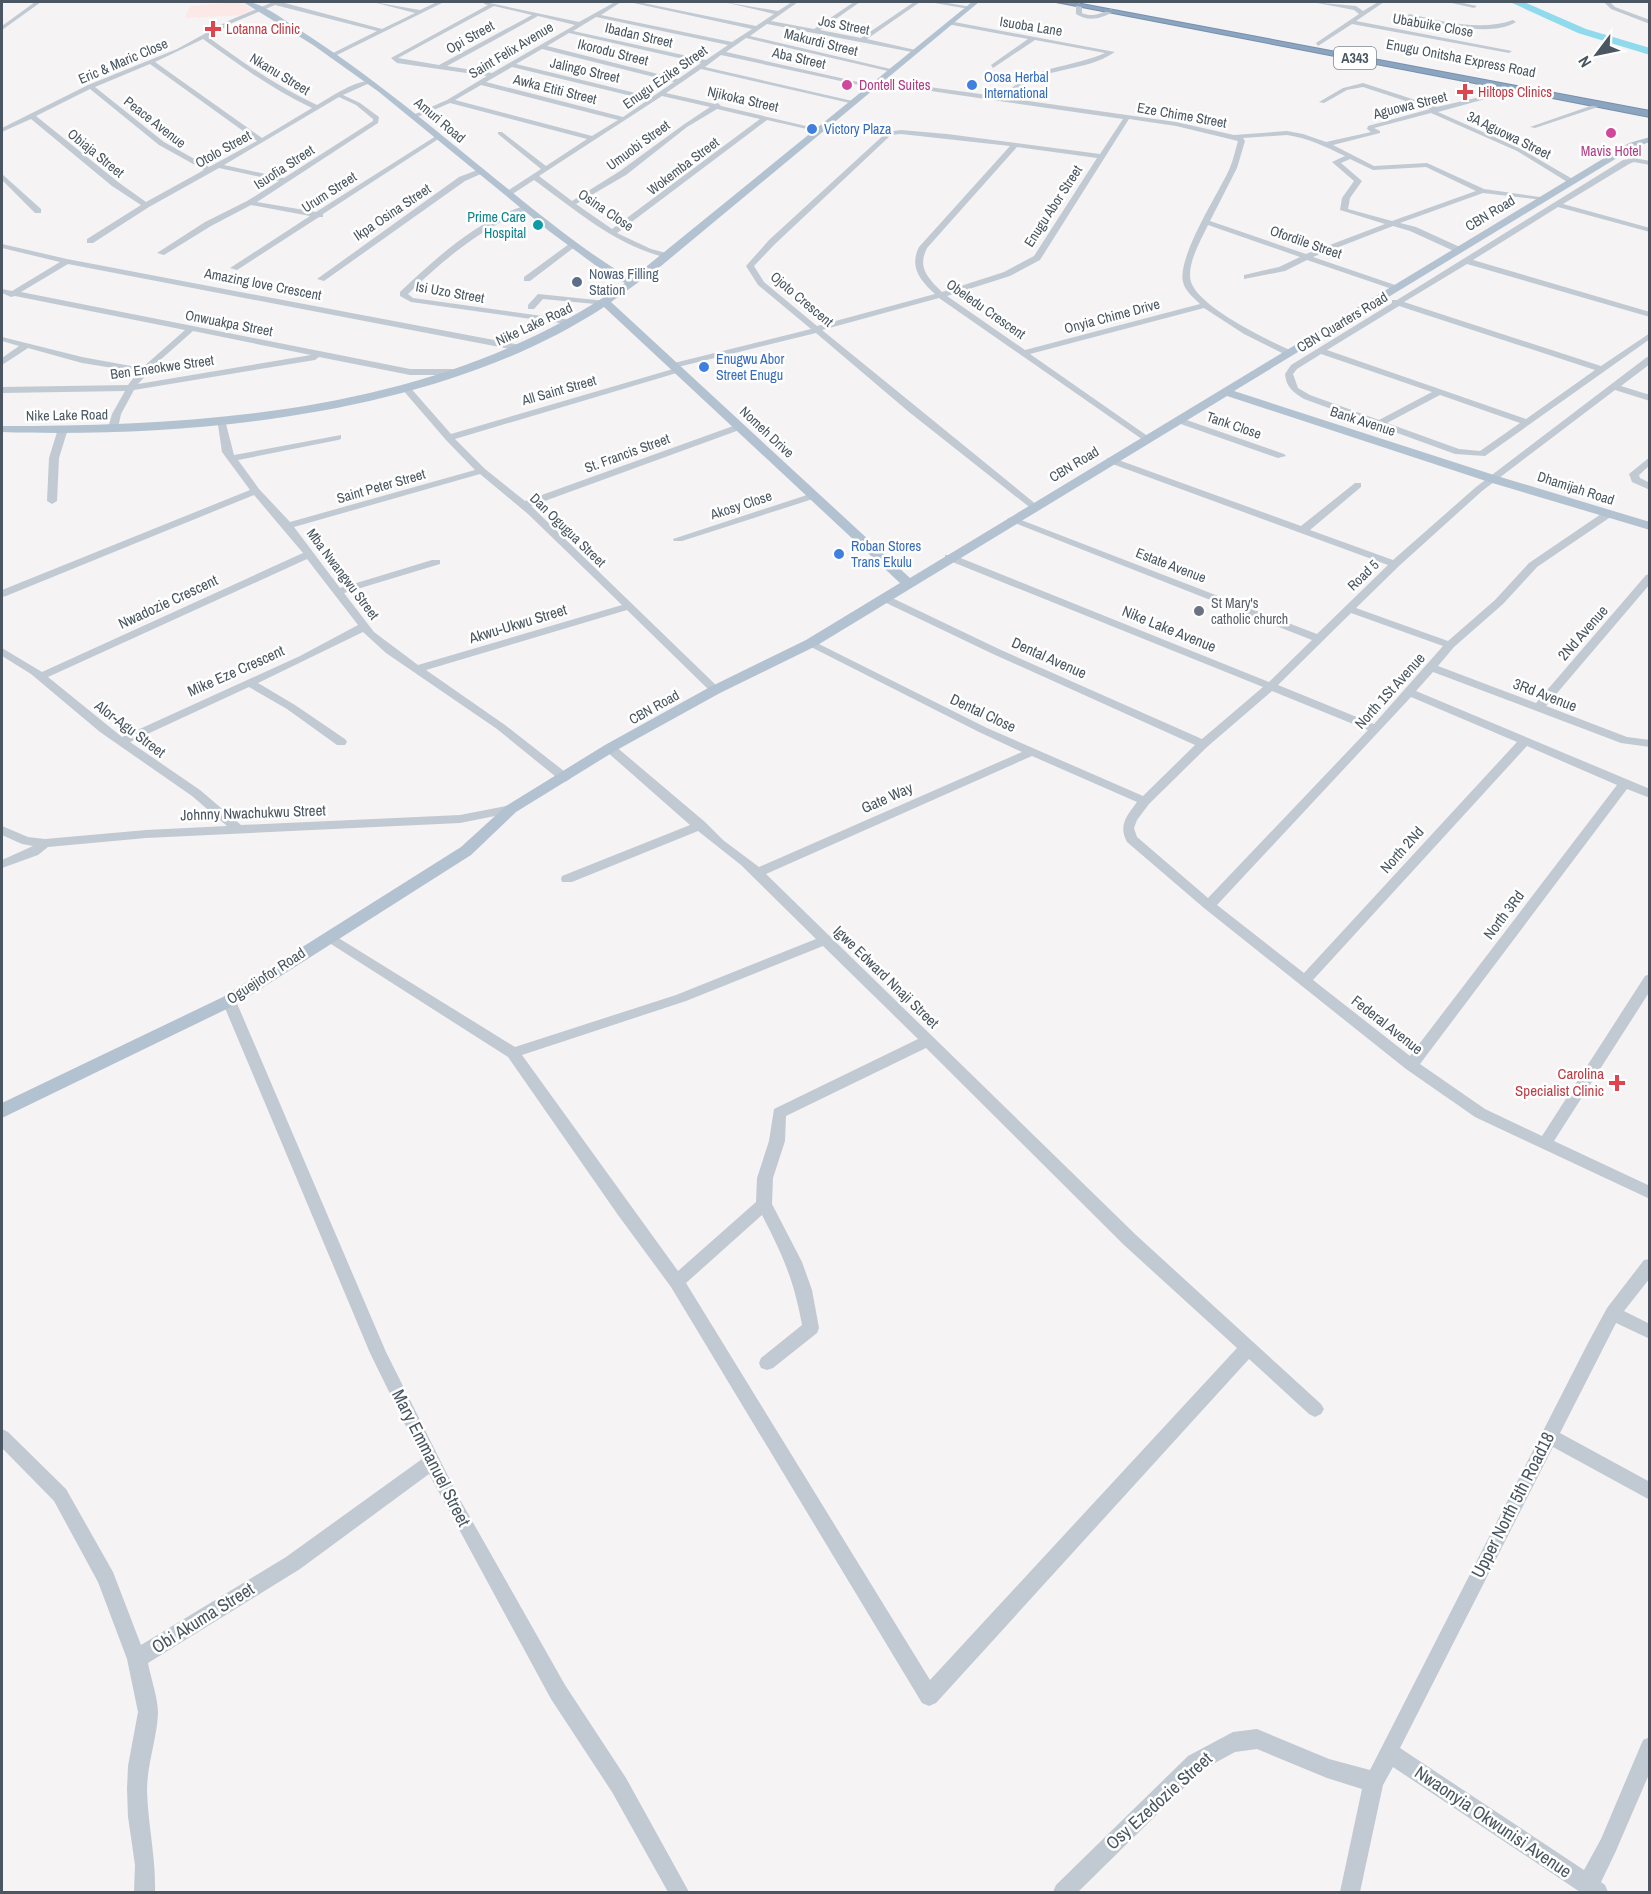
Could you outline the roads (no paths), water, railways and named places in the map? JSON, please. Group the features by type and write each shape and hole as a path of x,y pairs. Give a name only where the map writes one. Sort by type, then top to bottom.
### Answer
{"highway":[{"name":"Enugu Onitsha Express Road","path":"1060,2 1650,114"},
{"name":"Enugu Onitsha Express Road","path":"1091,2 1650,107"}],"main road":[{"name":"Amuri Road","path":"247,2 331,56 415,116 572,246 629,285"},
{"name":"Nike Lake Road","path":"2,429 113,428 220,420 331,403 405,387 520,348 571,323 609,300 644,274 972,4"},
{"name":"CBN Road","path":"511,809 565,778 610,748 715,690 811,644 1287,352 1632,145 1650,139"},
{"path":"609,300 617,278 644,274"},
{"name":"Nomeh Drive","path":"609,300 675,368 908,583"},
{"name":"Bank Avenue","path":"1224,391 1493,479"},
{"name":"Dhamijah Road","path":"1493,479 1650,526"},
{"name":"Oguejiofor Road","path":"2,1111 229,1001 466,851 511,809"}],"street":[{"path":"2,28 38,2"},
{"path":"276,2 384,31"},
{"name":"Eric & Maric Close","path":"2,130 33,117 90,86 179,50 203,36 276,2"},
{"path":"376,2 420,12"},
{"path":"331,56 441,2"},
{"path":"482,2 580,24"},
{"path":"606,2 616,2"},
{"name":"Saint Felix Avenue","path":"415,116 481,83 616,2"},
{"path":"632,2 758,28"},
{"path":"728,2 779,13"},
{"name":"Enugu Ezike Street","path":"508,193 624,120 795,2"},
{"path":"815,31 857,2"},
{"path":"862,40 916,2"},
{"path":"932,2 972,4"},
{"path":"1315,2 1356,8 1363,14"},
{"path":"1318,44 1381,2"},
{"path":"1450,2 1474,6"},
{"path":"1607,2 1613,8 1650,22"},
{"path":"493,75 397,61 394,58 494,4"},
{"name":"Opi Street","path":"441,67 537,14"},
{"path":"594,15 731,44"},
{"path":"1409,16 1486,28 1507,27 1513,22"},
{"name":"Jos Street","path":"768,22 917,51"},
{"name":"Ubabuike Close","path":"1352,22 1509,51"},
{"path":"1425,36 1442,22"},
{"name":"Isuoba Lane","path":"949,23 1112,52 1103,57 1061,67 1027,80 1013,89 1004,99"},
{"name":"Ibadan Street","path":"567,31 705,62"},
{"name":"Nkanu Street","path":"203,36 259,75 296,98 318,108"},
{"name":"Makurdi Street","path":"744,36 892,70"},
{"path":"993,66 1034,38"},
{"name":"Ikorodu Street","path":"542,47 679,81"},
{"name":"Aba Street","path":"720,53 876,84"},
{"path":"152,62 261,141"},
{"name":"Jalingo Street","path":"511,65 653,99"},
{"path":"698,67 854,102"},
{"name":"Otolo Street","path":"90,241 146,205 339,95 369,82"},
{"name":"Awka Etiti Street","path":"481,83 624,120"},
{"name":"Eze Chime Street","path":"876,84 1004,99 1127,117 1193,127 1241,138 1236,161 1191,257 1187,276 1191,291 1206,305 1245,331 1287,352"},
{"name":"3A Aguowa Street","path":"1322,102 1345,89 1363,85 1436,111 1519,150 1572,181"},
{"name":"Peace Avenue","path":"90,86 169,150 187,162 209,170"},
{"name":"Aguowa Street","path":"1326,144 1375,134 1378,132 1370,129 1371,127 1516,89"},
{"name":"Njikoka Street","path":"660,94 718,105 820,130"},
{"name":"Isuofia Street","path":"161,253 208,224 250,204 377,120 370,112 339,95"},
{"path":"449,101 594,139"},
{"name":"Umuobi Street","path":"572,204 623,173 685,126 718,105"},
{"path":"1533,127 1599,105"},
{"name":"Obiaja Street","path":"33,117 115,184 146,205"},
{"name":"Wokemba Street","path":"612,233 767,117"},
{"name":"Enugu Abor Street","path":"817,329 942,296 999,277 1037,258 1127,117"},
{"name":"Ojoto Crescent","path":"1015,145 909,132 889,134 750,266 751,273 760,282 1033,507"},
{"path":"500,133 546,169"},
{"path":"1241,138 1296,134 1326,144 1373,168 1427,165 1482,192 1543,198"},
{"name":"Urum Street","path":"234,268 320,215 438,137"},
{"path":"1015,145 1100,156"},
{"name":"Obeledu Crescent","path":"1015,145 919,254 916,264 919,272 942,296 1146,439"},
{"path":"1350,157 1336,162 1358,180 1349,189 1343,209 1418,231 1460,250"},
{"name":"CBN Quarters Road","path":"1650,163 1639,160 1626,162 1294,367 1289,374 1290,382 1295,390 1321,404 1458,452 1476,455 1486,452 1650,335"},
{"path":"218,166 285,180"},
{"name":"Ikpa Osina Street","path":"321,279 462,180 480,171"},
{"path":"2,176 38,211"},
{"name":"Osina Close","path":"535,177 612,233 644,249 667,256"},
{"path":"1247,278 1282,269 1337,243 1482,192"},
{"path":"250,204 320,215"},
{"path":"1557,205 1650,230"},
{"name":"Isi Uzo Street","path":"524,208 509,213 480,232 403,294 411,300 571,323"},
{"name":"Ofordile Street","path":"1208,222 1395,288"},
{"name":"Amazing love Crescent","path":"2,246 67,261 520,348"},
{"path":"527,279 572,246"},
{"path":"2,301 67,261"},
{"path":"1467,261 1650,315"},
{"name":"Onwuakpa Street","path":"2,291 410,372 453,372"},
{"path":"531,308 541,296 609,300"},
{"path":"1380,297 1601,369"},
{"name":"Onyia Chime Drive","path":"1024,353 1206,305"},
{"path":"113,428 116,413 145,371 166,349 191,329"},
{"name":"All Saint Street","path":"449,438 675,368 817,329"},
{"path":"2,339 82,360 145,371"},
{"path":"2,362 27,345"},
{"path":"1320,351 1527,423"},
{"name":"Ben Eneokwe Street","path":"2,390 132,388 326,355"},
{"name":"Road 5","path":"1131,839 1128,828 1131,819 1145,801 1203,744 1271,686 1395,564 1493,479 1650,359"},
{"path":"1613,386 1650,398"},
{"name":"Dan Ogugua Street","path":"405,387 449,438 482,471 524,505 715,690"},
{"path":"1378,424 1440,392"},
{"name":"Mba Nwangwu Street","path":"220,420 227,452 256,491 288,526 363,627 390,651 501,727 565,778"},
{"name":"Tank Close","path":"1178,420 1281,456"},
{"name":"St. Francis Street","path":"524,505 739,427"},
{"path":"52,501 54,458 63,429"},
{"path":"232,458 338,437"},
{"path":"1110,460 1395,564"},
{"path":"1650,460 1634,474 1635,480 1650,487"},
{"name":"Saint Peter Street","path":"288,526 482,471"},
{"path":"1302,531 1358,485"},
{"path":"2,594 256,491"},
{"name":"Akosy Close","path":"678,539 813,496"},
{"name":"North 1St Avenue","path":"1209,905 1376,729 1450,645 1499,602 1533,565 1608,514"},
{"name":"Estate Avenue","path":"1012,519 1319,639"},
{"name":"Nwadozie Crescent","path":"40,677 309,554"},
{"name":"Nike Lake Avenue","path":"949,558 1376,729"},
{"path":"337,592 436,562"},
{"name":"2Nd Avenue","path":"1538,708 1650,577"},
{"name":"Dental Avenue","path":"884,598 997,652 1203,744"},
{"name":"Akwu-Ukwu Street","path":"418,669 627,607"},
{"path":"1349,609 1450,645"},
{"name":"Mike Eze Crescent","path":"121,742 294,662 363,627"},
{"name":"Dental Close","path":"811,644 1031,752 1145,801"},
{"name":"Alor-Agu Street","path":"2,651 40,677 121,742 196,793 240,831"},
{"name":"3Rd Avenue","path":"1431,667 1625,740 1650,744"},
{"path":"248,682 291,706 341,742"},
{"path":"1409,692 1650,794"},
{"name":"North 2Nd","path":"1305,981 1524,742"},
{"name":"Igwe Edward Nnaji Street","path":"610,748 730,852 746,862 1130,1240 1315,1409"},
{"name":"Gate Way","path":"756,873 1031,752"},
{"name":"North 3Rd","path":"1411,1065 1623,784"},
{"name":"Johnny Nwachukwu Street","path":"2,864 33,852 45,843 146,834 460,819 511,809"},
{"path":"567,879 701,825"},
{"path":"2,830 26,841 45,843"},
{"name":"Federal Avenue","path":"1131,839 1209,905 1411,1065 1479,1113 1650,1193"},
{"path":"327,937 513,1053 677,1282 928,1696 1248,1348"},
{"path":"513,1053 681,998 825,940"},
{"path":"1545,1143 1650,979"},
{"name":"Mary Emmanuel Street","path":"229,1001 378,1353 452,1502 558,1692 620,1785 679,1893"},
{"path":"767,1363 812,1328 804,1290 794,1262 764,1204 765,1178 777,1141 779,1113 927,1041"},
{"path":"677,1282 764,1204"},
{"name":"Upper North 5th Road18","path":"1388,1752 1548,1435 1613,1313 1650,1265"},
{"path":"1613,1313 1650,1332"},
{"path":"1548,1435 1650,1492"},
{"path":"2,1437 60,1496 106,1578 137,1659"},
{"name":"Obi Akuma Street","path":"144,1893 145,1865 138,1817 137,1789 138,1767 148,1712 137,1659 292,1563 432,1462"},
{"name":"Osy Ezedozie Street","path":"1063,1893 1195,1763 1233,1742 1257,1739 1327,1768 1361,1779 1374,1780"},
{"path":"1593,1889 1608,1846 1650,1747"},
{"path":"1350,1893 1374,1780 1382,1770 1388,1752"},
{"name":"Nwaonyia Okwunisi Avenue","path":"1388,1752 1593,1889"}],"waterway":[{"path":"1516,2 1582,31 1650,52"}],"place":[{"name":"Lotanna Clinic","path":"213,29"},
{"name":"Dontell Suites","path":"847,85"},
{"name":"Oosa Herbal International","path":"972,85"},
{"name":"Hiltops Clinics","path":"1465,92"},
{"name":"Victory Plaza","path":"812,129"},
{"name":"Mavis Hotel","path":"1611,133"},
{"name":"Prime Care Hospital","path":"538,225"},
{"name":"Nowas Filling Station","path":"577,282"},
{"name":"Enugwu Abor Street Enugu","path":"704,367"},
{"name":"Roban Stores Trans Ekulu","path":"839,554"},
{"name":"St Mary's catholic church","path":"1199,611"},
{"name":"Carolina Specialist Clinic","path":"1617,1083"}]}
